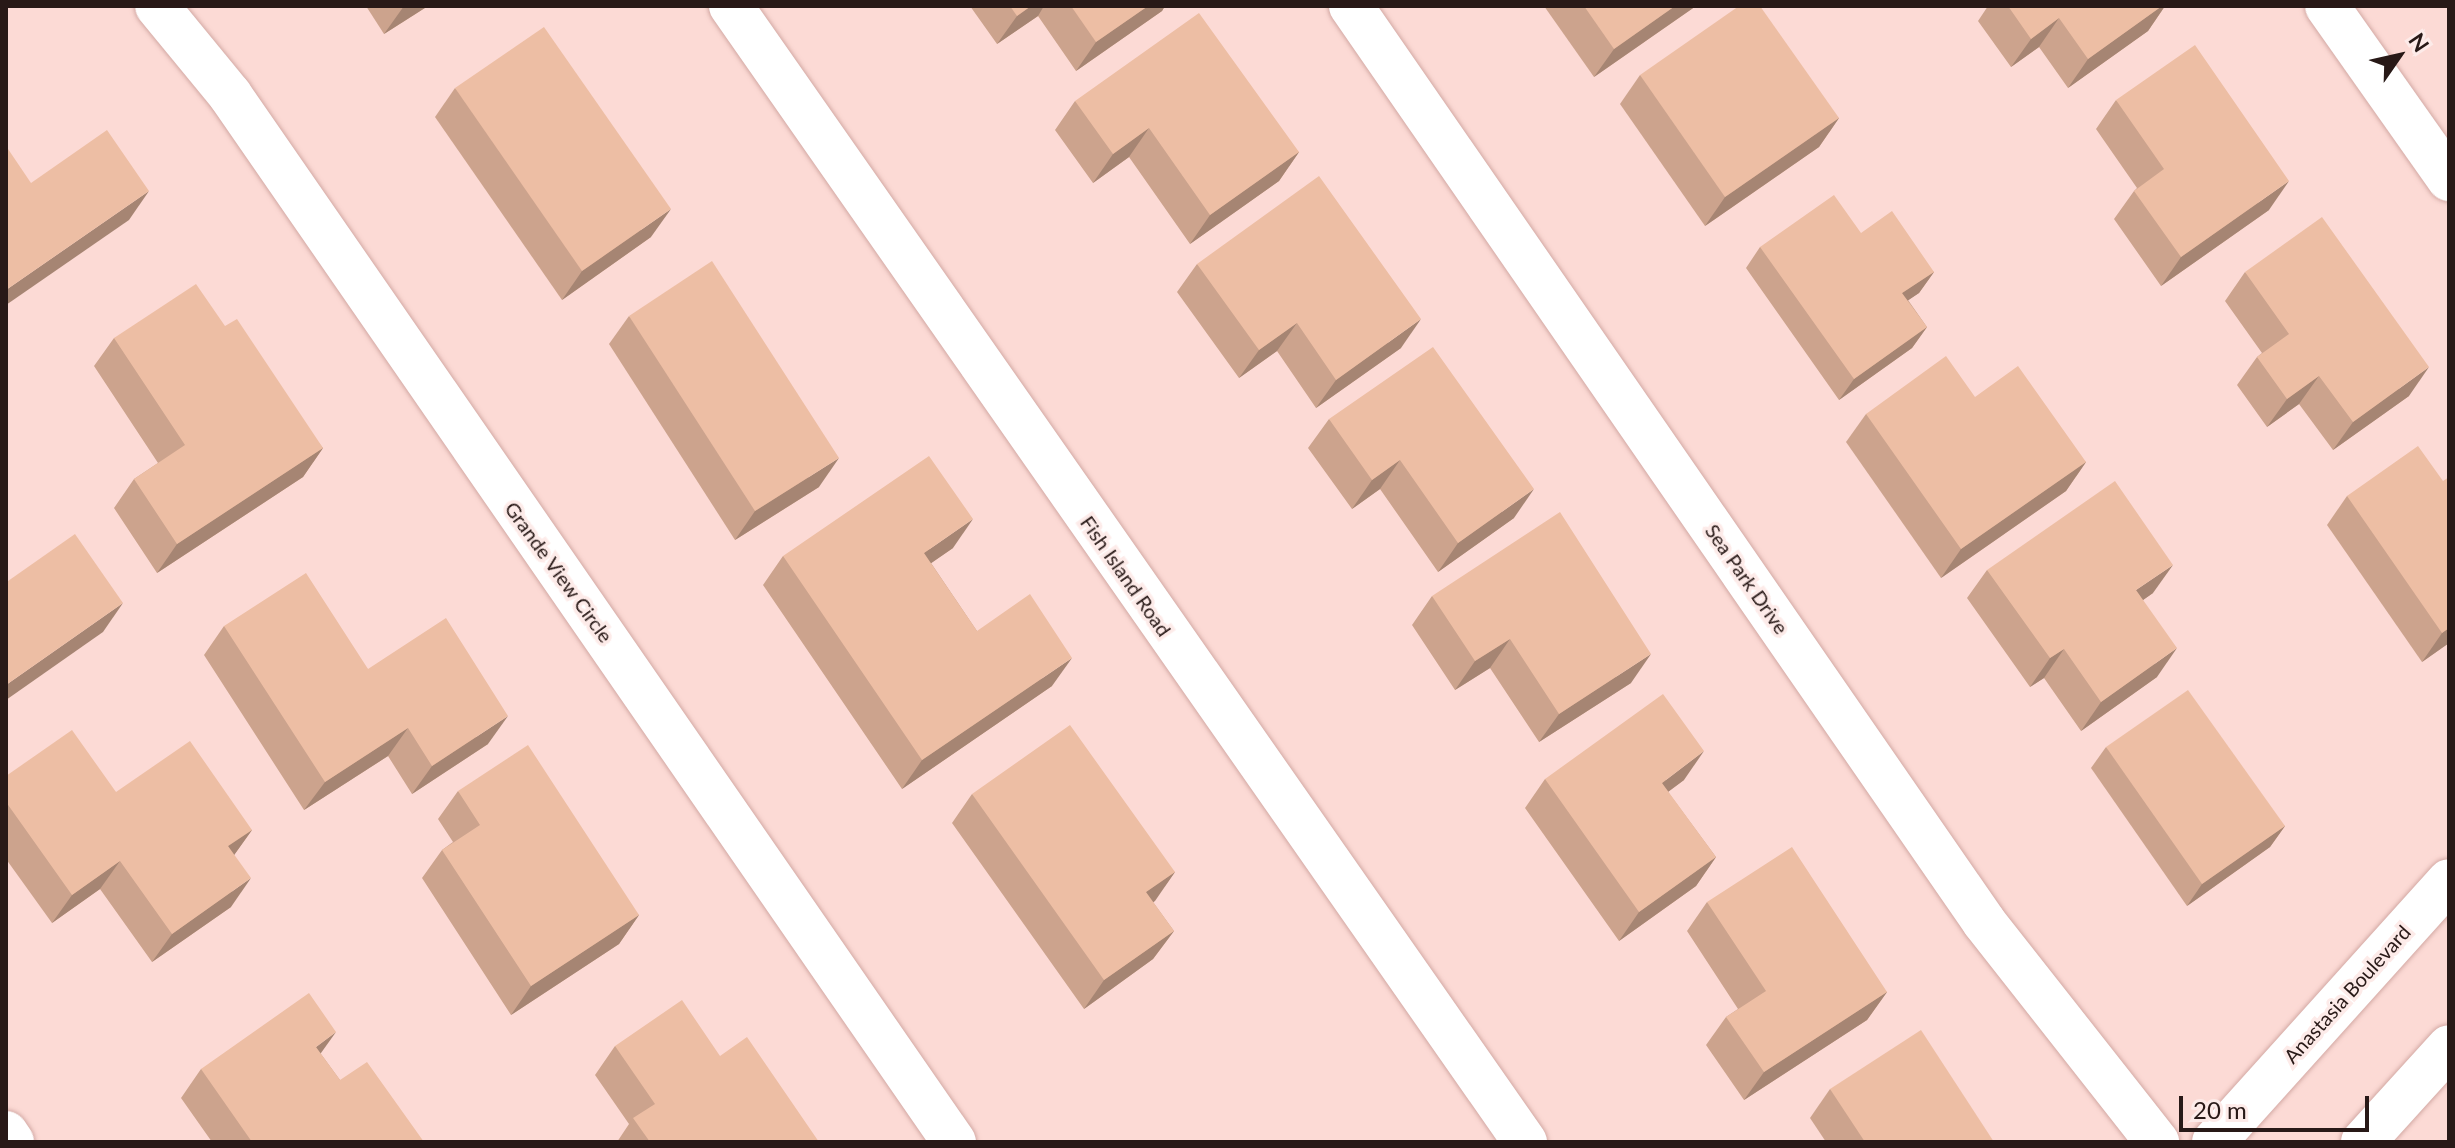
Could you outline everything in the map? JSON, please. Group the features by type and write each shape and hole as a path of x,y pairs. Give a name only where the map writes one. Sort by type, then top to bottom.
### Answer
{"street":[{"name":"Grande View Circle","path":"157,6 230,95 954,1142"},
{"name":"Fish Island Road","path":"731,6 1525,1142"},
{"name":"Sea Park Drive","path":"1351,6 1984,922 2157,1142"},
{"path":"2327,6 2449,179"},
{"name":"Anastasia Boulevard","path":"2214,1142 2449,881"},
{"path":"2363,1142 2449,1047"},
{"path":"6,1133 12,1142"}],"building":[{"path":"1010,6 1031,6 1017,16"},
{"path":"1071,6 1148,6 1096,42"},
{"path":"1584,6 1675,6 1614,49"},
{"path":"1739,6 1760,6 1839,118 1725,197 1640,75"},
{"path":"2008,6 2162,6 2088,59 2059,18 2031,39"},
{"path":"1199,13 1299,152 1210,215 1149,128 1113,154 1075,101"},
{"path":"544,27 671,209 582,271 455,88"},
{"path":"2195,45 2289,181 2181,257 2134,191 2164,169 2116,100"},
{"path":"107,130 149,191 6,290 6,146 31,183"},
{"path":"1319,176 1421,319 1336,380 1297,323 1259,350 1197,264"},
{"path":"1834,195 1861,233 1892,211 1934,272 1902,293 1927,327 1854,379 1760,247"},
{"path":"2322,217 2429,367 2353,422 2319,376 2287,399 2257,357 2289,334 2245,272"},
{"path":"712,261 839,458 755,511 629,316"},
{"path":"196,284 225,326 237,319 323,448 177,544 134,479 185,445 114,338"},
{"path":"1433,347 1534,489 1458,543 1400,460 1372,480 1329,419"},
{"path":"1946,356 1975,397 2018,366 2086,462 1961,549 1866,414"},
{"path":"2418,446 2443,481 2449,477 2449,628 2442,633 2347,496"},
{"path":"929,456 973,519 924,553 977,631 1030,594 1072,658 922,760 783,556"},
{"path":"2115,481 2173,565 2136,590 2177,648 2101,702 2064,649 2050,658 1987,570"},
{"path":"1560,512 1651,654 1559,714 1510,639 1475,661 1432,596"},
{"path":"75,534 123,603 6,685 6,578 8,581"},
{"path":"306,573 368,669 446,618 508,716 432,766 408,728 325,782 224,626"},
{"path":"2188,690 2285,826 2202,884 2106,747"},
{"path":"1663,694 1704,751 1662,783 1716,857 1639,912 1545,779"},
{"path":"1070,725 1175,872 1146,892 1174,931 1104,980 972,794"},
{"path":"72,730 116,792 190,741 252,830 228,846 251,878 172,934 120,861 72,895 6,802 6,776"},
{"path":"528,745 639,915 531,986 442,850 480,825 458,791"},
{"path":"1792,847 1887,992 1764,1072 1726,1017 1766,991 1707,902"},
{"path":"309,993 336,1032 316,1047 340,1080 367,1062 424,1142 252,1142 201,1069"},
{"path":"682,1000 720,1056 747,1037 819,1142 650,1142 633,1118 655,1104 615,1046"},
{"path":"1921,1030 1994,1142 1865,1142 1830,1089"}]}
